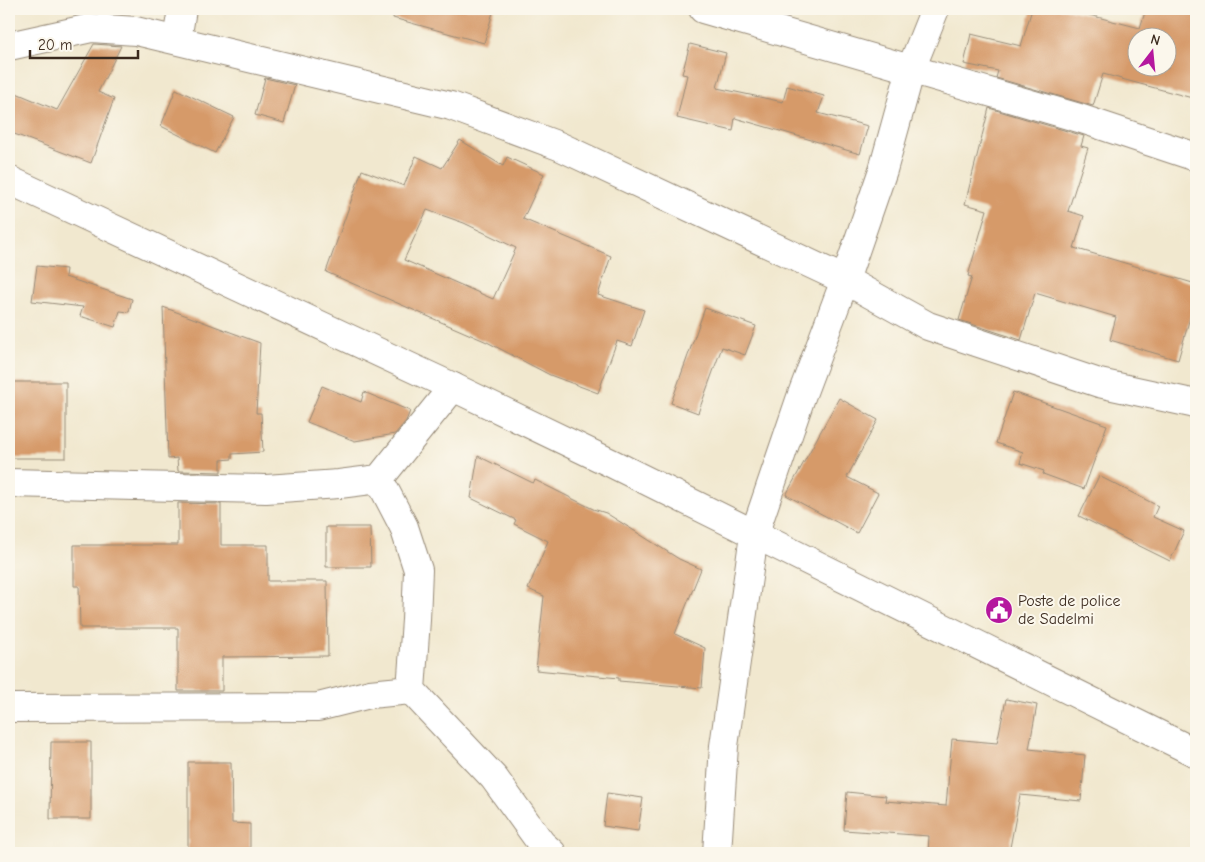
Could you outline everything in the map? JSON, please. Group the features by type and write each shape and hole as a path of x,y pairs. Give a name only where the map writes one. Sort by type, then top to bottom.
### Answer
{"street":[{"path":"178,40 182,9"},
{"path":"703,9 1080,118 1196,157"},
{"path":"717,853 724,746 754,535 801,397 845,280 883,170 911,69 935,9"},
{"path":"9,46 90,28 136,31 451,106 559,146 845,280 928,326 1099,383 1196,404"},
{"path":"9,180 453,387 611,463 754,535 992,650 1196,753"},
{"path":"9,483 266,488 339,484 378,479 453,387"},
{"path":"378,479 404,527 418,570 410,690 494,778 541,843 552,853"},
{"path":"9,708 318,707 370,694 410,690"}],"building":[{"path":"394,9 494,9 484,43 393,18"},
{"path":"1032,9 1066,9 1140,28 1146,9 1196,9 1196,99 1103,74 1093,106 996,78 998,71 964,64 971,34 1021,46"},
{"path":"94,44 121,46 98,92 114,99 91,163 9,132 9,90 57,110"},
{"path":"690,44 726,53 717,88 783,102 787,86 824,96 818,113 868,126 860,154 735,118 733,131 677,118 687,75 682,74"},
{"path":"265,78 295,85 284,123 255,115"},
{"path":"176,89 234,117 215,153 161,126"},
{"path":"989,108 1084,136 1081,146 1088,148 1068,211 1084,216 1074,248 1196,284 1196,296 1178,360 1110,340 1116,317 1035,293 1021,340 959,320 972,277 968,276 987,210 965,204"},
{"path":"460,140 503,166 507,157 544,174 523,219 611,256 598,295 644,310 632,346 617,341 598,393 550,375 487,342 326,272 362,170 404,186 416,156 442,168","holes":["427,210 464,223 516,248 493,299 404,260"]},
{"path":"37,266 66,269 65,277 132,299 129,312 120,311 115,327 80,316 83,307 32,301"},
{"path":"163,307 260,343 256,413 261,413 263,452 232,454 232,459 221,460 221,472 178,471 177,458 168,459"},
{"path":"705,308 756,326 745,355 722,347 698,413 671,403"},
{"path":"9,382 66,382 66,458 9,458"},
{"path":"322,386 361,402 364,392 410,411 406,421 395,434 355,441 307,422"},
{"path":"1013,392 1107,425 1084,489 1043,474 1044,471 1020,463 1023,452 996,443"},
{"path":"839,398 878,420 847,477 878,493 857,533 786,495"},
{"path":"478,456 533,483 535,480 593,509 606,513 679,559 701,569 675,634 705,648 702,688 619,681 619,678 536,670 544,596 528,589 548,541 514,524 516,520 471,498"},
{"path":"1099,476 1158,506 1153,517 1184,531 1170,561 1079,516"},
{"path":"178,503 221,504 221,545 268,545 268,581 327,581 328,656 222,657 222,691 178,691 178,628 80,628 79,586 74,586 74,545 178,545"},
{"path":"326,527 370,527 371,567 326,567"},
{"path":"1006,699 1037,705 1029,749 1085,755 1081,801 1020,795 1009,853 928,853 929,836 844,830 847,792 886,796 885,801 946,806 952,739 997,743"},
{"path":"51,742 91,742 91,819 50,819"},
{"path":"188,762 231,762 232,823 250,824 250,853 188,853"},
{"path":"607,793 643,798 638,831 603,826"}],"place":[{"name":"Poste de police de Sadelmi","path":"999,610"}]}
